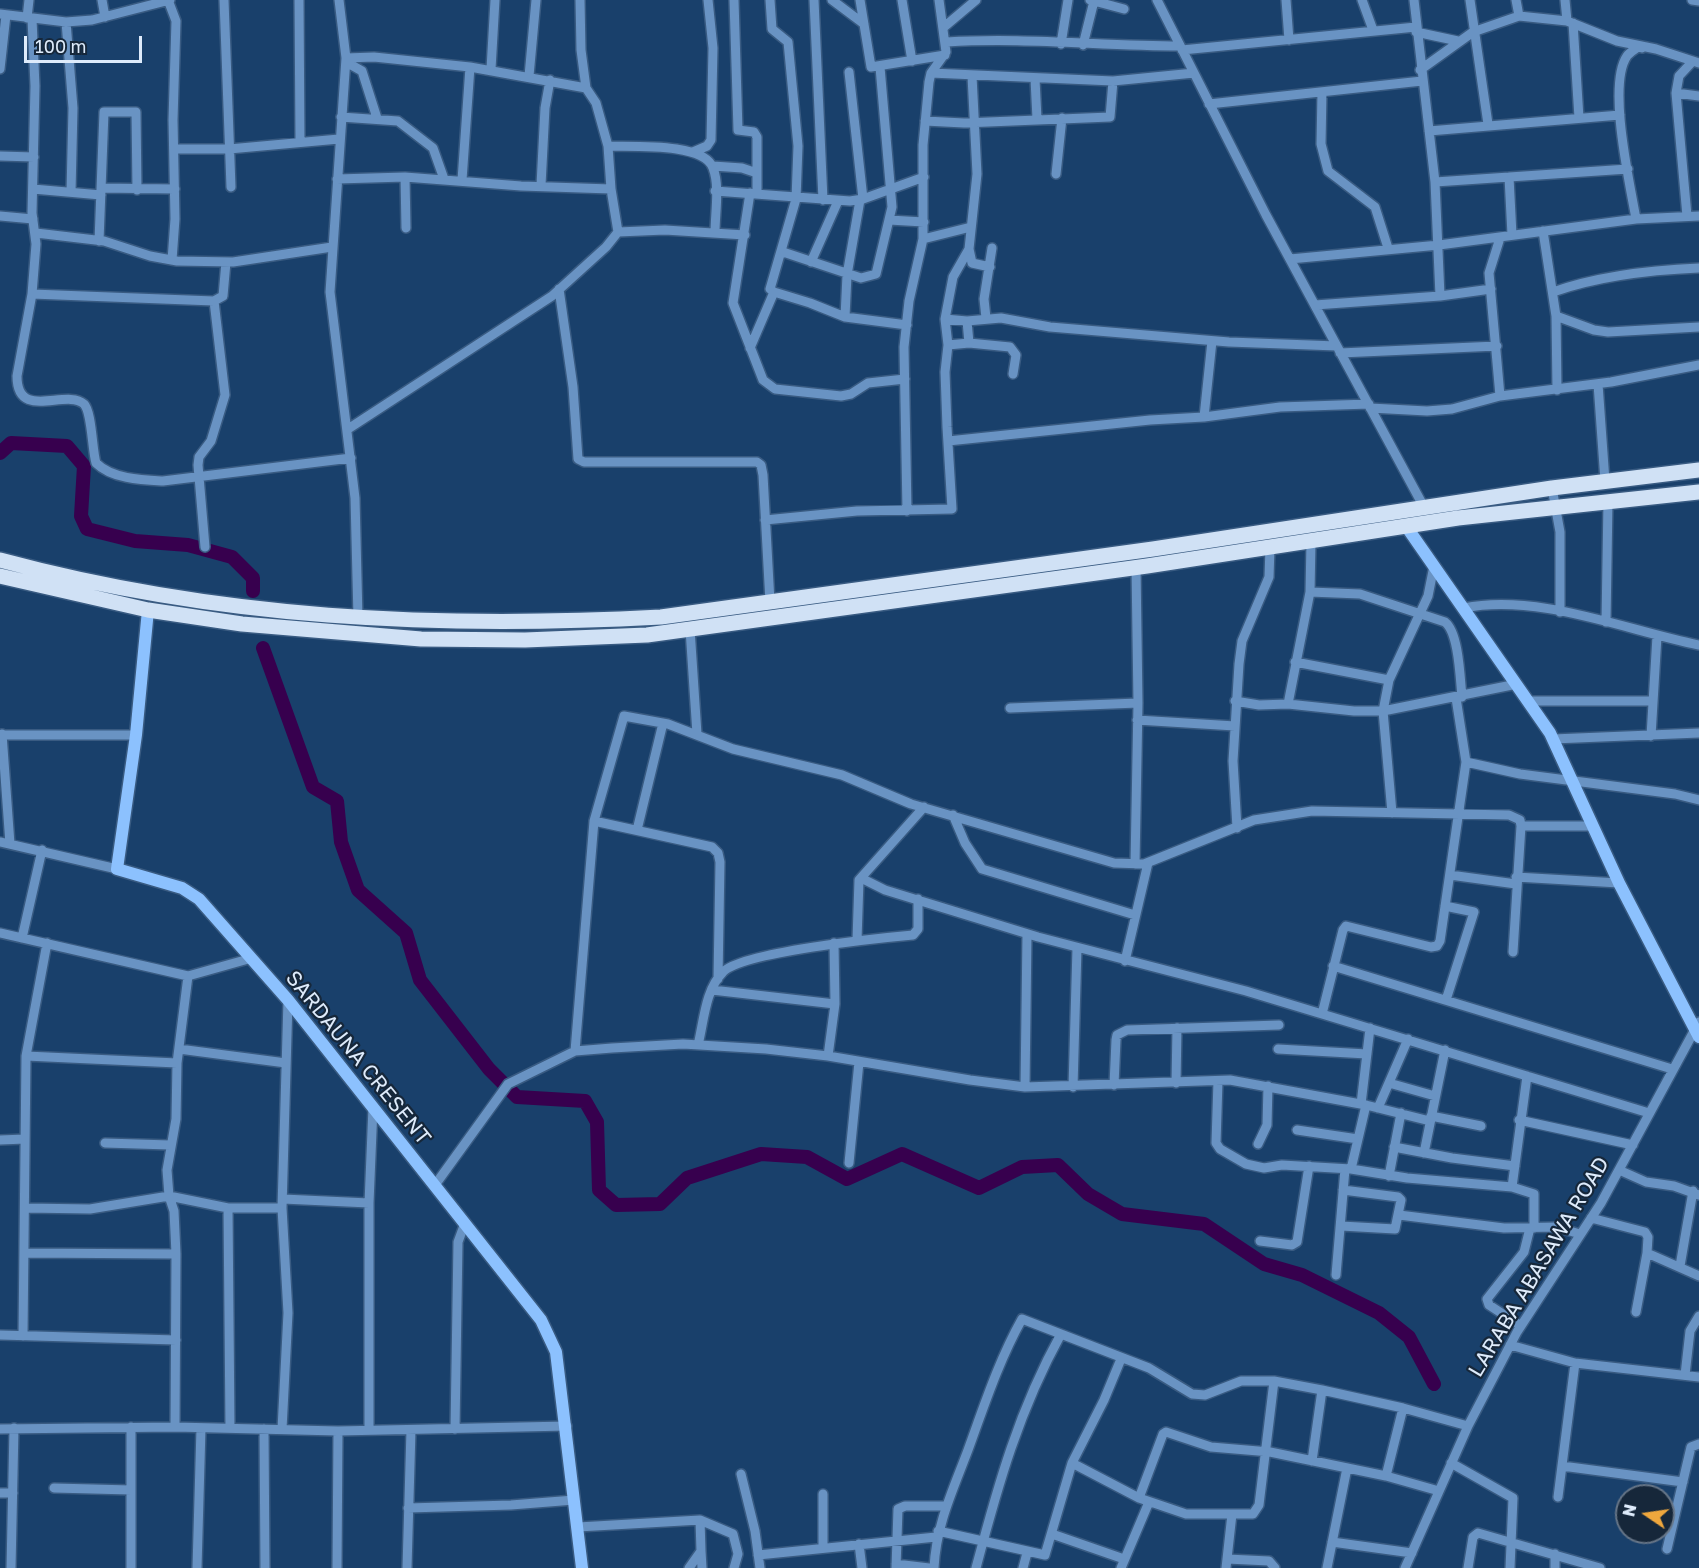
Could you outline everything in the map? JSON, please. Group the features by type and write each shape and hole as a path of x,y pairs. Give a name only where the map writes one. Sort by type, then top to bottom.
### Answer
{"main road":[{"path":"0,560 75,578 214,604 358,618 529,623 661,617 1425,509 1552,488 1699,470"},
{"path":"0,576 148,610 242,624 421,639 525,640 647,635 1270,548 1406,526 1699,492"}],"street":[{"path":"29,0 34,157 33,219 36,233 32,294 17,376 17,387 21,394 33,400 77,401 84,404 88,413 92,451 96,464 101,469 151,480 198,477 351,458"},
{"path":"102,0 105,16"},
{"path":"0,67 3,15 66,22 92,21 142,3 169,0 176,21 175,189 172,260"},
{"path":"224,0 231,187"},
{"path":"300,0 300,141"},
{"path":"339,0 346,60 330,292 355,498 358,618"},
{"path":"491,69 495,0"},
{"path":"529,76 536,0"},
{"path":"580,0 581,50 586,88 596,103 608,146 610,189 618,232"},
{"path":"693,152 707,146 711,140 713,48 708,0"},
{"path":"734,0 738,130 754,132 758,137 757,173 733,303 763,380 775,389 841,396 851,394 868,383 905,379"},
{"path":"770,0 772,29 789,42 798,146 796,199 783,252 770,289 845,317 907,325"},
{"path":"814,0 823,200"},
{"path":"832,0 864,24"},
{"path":"860,0 871,67 945,55"},
{"path":"902,0 912,61"},
{"path":"907,510 904,347 923,239 925,121 932,73 945,55 946,42 939,0"},
{"path":"944,27 976,0"},
{"path":"1061,44 1068,0"},
{"path":"1158,0 1290,259 1425,509"},
{"path":"1286,0 1289,40"},
{"path":"1362,0 1373,30"},
{"path":"1414,0 1420,70 1435,182 1440,296"},
{"path":"1470,0 1488,124"},
{"path":"1516,0 1519,16"},
{"path":"1565,0 1570,22 1579,118"},
{"path":"1692,0 1699,1"},
{"path":"1083,45 1092,1 1124,9"},
{"path":"1420,70 1473,32 1519,16 1570,22 1617,41 1656,49 1696,62"},
{"path":"66,22 73,108 71,192"},
{"path":"946,42 1014,40 1181,48 1289,40 1373,30 1416,29 1458,42"},
{"path":"1636,219 1620,115 1618,86 1627,56 1638,47 1656,49"},
{"path":"346,60 368,57 491,69 586,88"},
{"path":"358,67 368,57"},
{"path":"346,60 358,67 377,118"},
{"path":"1687,216 1676,93 1679,76 1696,62"},
{"path":"462,180 470,67"},
{"path":"783,252 867,279 876,274 889,220 890,188 880,67"},
{"path":"845,317 847,274 862,200 849,72"},
{"path":"932,73 1113,81 1194,73"},
{"path":"972,76 977,174 969,249 971,262 990,267"},
{"path":"1035,79 1037,119"},
{"path":"541,185 544,108 550,80"},
{"path":"925,121 976,123 1110,117 1113,81"},
{"path":"1209,104 1422,81"},
{"path":"1322,92 1321,144 1328,171 1375,207 1388,248"},
{"path":"1676,93 1699,96"},
{"path":"99,240 104,113 135,111 137,189"},
{"path":"1429,131 1488,124 1620,115"},
{"path":"341,117 394,119 428,143 444,178"},
{"path":"1056,174 1062,118"},
{"path":"174,149 229,149 339,139"},
{"path":"608,146 663,147 693,152 705,157 713,166 714,233"},
{"path":"0,156 34,157"},
{"path":"713,166 757,173"},
{"path":"1435,182 1628,169"},
{"path":"405,177 406,228"},
{"path":"715,191 796,199 862,200 924,177"},
{"path":"1509,177 1512,235"},
{"path":"337,179 444,178 610,189"},
{"path":"33,189 101,192 175,189"},
{"path":"811,262 838,201"},
{"path":"0,216 33,219"},
{"path":"1290,259 1500,238 1636,219 1699,216"},
{"path":"889,220 924,222"},
{"path":"923,239 971,227"},
{"path":"348,429 488,339 559,289 606,247 618,232 665,230 745,235"},
{"path":"1543,231 1556,316 1557,390"},
{"path":"36,233 99,240 172,260 225,262 332,247"},
{"path":"1500,238 1490,273 1500,396"},
{"path":"986,318 984,299 992,248"},
{"path":"765,520 857,510 952,509 945,372 948,345 945,319 953,277 969,249"},
{"path":"32,294 214,301 223,296 225,262"},
{"path":"1553,292 1576,284 1606,279 1699,268"},
{"path":"559,289 573,387 576,452 580,461 694,464 757,462 761,465 763,475 771,602"},
{"path":"1315,305 1440,296 1491,289"},
{"path":"750,348 774,292"},
{"path":"205,547 198,477 200,457 211,441 225,395 214,301"},
{"path":"1556,316 1594,330 1608,332 1699,327"},
{"path":"945,319 968,321 986,318 1212,341 1338,349 1497,346"},
{"path":"968,321 969,343"},
{"path":"1204,417 1212,341"},
{"path":"948,345 969,343 1006,346 1013,349 1016,355 1013,374"},
{"path":"948,441 1150,420 1204,417 1280,407 1369,406 1427,411 1452,409 1500,396 1598,384 1699,365"},
{"path":"1598,384 1605,481"},
{"path":"1552,488 1560,550 1560,612"},
{"path":"1606,622 1608,501"},
{"path":"1406,526 1553,739 1619,883 1698,1030"},
{"path":"1288,704 1310,592 1311,542"},
{"path":"1237,828 1233,761 1235,701 1242,641 1269,577 1270,548"},
{"path":"1392,813 1383,711 1389,680 1428,596 1434,566"},
{"path":"1135,864 1138,703 1136,567"},
{"path":"1310,592 1360,594 1450,626 1455,642 1466,762 1437,946 1431,947 1346,926 1333,966 1322,1014"},
{"path":"1464,608 1490,603 1560,612 1699,645"},
{"path":"136,735 1,734 5,843 117,869 136,735 148,610"},
{"path":"690,629 697,734"},
{"path":"1651,736 1651,701 1657,636"},
{"path":"1295,662 1389,680"},
{"path":"1235,701 1259,705 1288,704 1354,711 1383,711 1517,684"},
{"path":"1528,701 1651,701"},
{"path":"1010,708 1138,703"},
{"path":"575,1052 594,821 622,718 629,716 663,723 733,749 852,778 924,807 953,814 1044,844 1114,862 1148,863 1254,820 1312,812 1509,815 1520,820 1521,826 1513,952"},
{"path":"1137,720 1234,726"},
{"path":"638,831 663,723"},
{"path":"1553,739 1699,733"},
{"path":"1466,762 1573,781 1675,794 1699,800"},
{"path":"857,939 861,878 924,807"},
{"path":"953,814 977,865 982,869 1135,915"},
{"path":"594,821 712,847 717,853 720,862 718,979"},
{"path":"1521,826 1592,826"},
{"path":"22,938 42,850"},
{"path":"1125,962 1148,863"},
{"name":"SARDAUNA CRESENT","path":"117,869 191,893 252,958 435,1185 550,1335 556,1352 567,1426 582,1568"},
{"path":"1450,875 1516,881 1619,883"},
{"path":"861,878 885,890 1027,934 1125,962 1246,991 1649,1113"},
{"path":"698,1045 712,990 725,969 760,957 834,943 916,933 918,899"},
{"path":"1445,906 1474,912 1446,1000"},
{"path":"0,933 188,976 252,958"},
{"path":"1025,1087 1027,934"},
{"path":"23,1336 26,1056 47,943"},
{"path":"828,1056 835,1004 834,943"},
{"path":"1073,1087 1077,948"},
{"path":"1333,966 1672,1069"},
{"path":"175,1427 176,1254 174,1211 169,1196 167,1170 176,1119 177,1062 188,976"},
{"path":"712,990 835,1004"},
{"path":"282,1429 288,1313 282,1204 288,1000"},
{"path":"1114,1085 1117,1035 1127,1030 1279,1025"},
{"path":"1176,1083 1177,1028"},
{"path":"1336,1275 1343,1190 1358,1139 1370,1028"},
{"name":"LARABA ABASAWA ROAD","path":"1406,1568 1468,1426 1509,1345 1620,1170 1672,1069 1698,1030"},
{"path":"1378,1108 1408,1039"},
{"path":"435,1185 506,1086 575,1052 683,1044 828,1056 1025,1087 1218,1081 1268,1086 1401,1113 1481,1126"},
{"path":"179,1049 286,1063"},
{"path":"1278,1049 1367,1054"},
{"path":"1424,1153 1444,1050"},
{"path":"26,1056 177,1062"},
{"path":"849,1163 859,1062"},
{"path":"1512,1187 1519,1120 1527,1076"},
{"path":"1218,1081 1216,1138 1220,1149 1246,1164 1264,1168 1282,1165 1348,1169 1389,1176 1512,1187 1534,1194 1532,1228 1524,1252 1487,1299 1489,1305 1521,1326"},
{"path":"1389,1083 1435,1096"},
{"path":"1258,1144 1267,1125 1268,1086"},
{"path":"369,1430 369,1203 373,1107"},
{"path":"1389,1176 1401,1113"},
{"path":"1519,1120 1633,1145"},
{"path":"1297,1130 1358,1139"},
{"path":"0,1140 25,1139"},
{"path":"105,1143 170,1145"},
{"path":"1394,1147 1515,1166"},
{"path":"1260,1241 1292,1245 1297,1242 1309,1166"},
{"path":"1620,1170 1646,1182 1696,1193 1680,1266"},
{"path":"1341,1226 1393,1230 1396,1227 1401,1200 1398,1197 1343,1190"},
{"path":"26,1208 90,1209 169,1196 228,1208 282,1204 369,1203"},
{"path":"228,1208 230,1428"},
{"path":"1399,1215 1532,1228 1556,1227 1580,1234"},
{"path":"1591,1218 1645,1232 1648,1237 1636,1312"},
{"path":"455,1429 458,1242 465,1223"},
{"path":"25,1253 176,1254"},
{"path":"1647,1253 1699,1276"},
{"path":"1685,1375 1690,1331 1699,1316"},
{"path":"934,1568 937,1534 945,1506 997,1372 1021,1321 1026,1319 1157,1372 1180,1389 1192,1394 1205,1395 1241,1381 1274,1381 1403,1407 1468,1426"},
{"path":"976,1568 1022,1414 1035,1380 1061,1334"},
{"path":"0,1335 176,1340"},
{"path":"1509,1345 1575,1363 1699,1377"},
{"path":"758,1555 937,1534 983,1541 1027,1553 1045,1555 1072,1463 1104,1400 1121,1359"},
{"path":"1558,1497 1575,1363"},
{"path":"1072,1463 1144,1500 1198,1516 1253,1514 1258,1510 1274,1381"},
{"path":"1312,1461 1322,1390"},
{"path":"1386,1476 1403,1407"},
{"path":"0,1429 175,1427 338,1431 567,1426"},
{"path":"131,1427 131,1568"},
{"path":"11,1568 14,1428"},
{"path":"197,1568 201,1428"},
{"path":"264,1429 265,1568"},
{"path":"407,1568 411,1430"},
{"path":"338,1431 338,1568"},
{"path":"1052,1534 1123,1563 1164,1432 1211,1447 1266,1452 1386,1476 1439,1491"},
{"path":"1667,1549 1691,1447 1699,1443"},
{"path":"1451,1463 1514,1498 1509,1543 1510,1568"},
{"path":"1562,1466 1683,1482"},
{"path":"1327,1568 1347,1468"},
{"path":"741,1474 760,1568"},
{"path":"54,1488 131,1490"},
{"path":"0,1493 13,1493"},
{"path":"823,1494 823,1548"},
{"path":"408,1508 574,1500"},
{"path":"929,1568 896,1566 898,1509 905,1506 945,1506"},
{"path":"1232,1514 1227,1564 1269,1561 1275,1568"},
{"path":"578,1527 700,1520 733,1534 738,1554 734,1568"},
{"path":"700,1520 702,1568"},
{"path":"1468,1568 1475,1534 1556,1554 1600,1568"},
{"path":"1332,1542 1412,1553"},
{"path":"859,1544 862,1568"},
{"path":"689,1568 701,1551"},
{"path":"1023,1568 1027,1553"},
{"path":"1555,1568 1556,1554"}],"waterway":[{"path":"0,453 11,443 67,446 84,466 81,516 87,529 135,541 188,545 232,557 253,578 253,591"},
{"path":"263,648 313,787 337,801 341,842 358,890 406,933 420,980 489,1069 517,1097 585,1101 597,1122 599,1190 616,1205 660,1204 687,1178 761,1154 807,1157 847,1179 902,1154 979,1188 1022,1167 1058,1165 1088,1194 1122,1214 1204,1224 1264,1264 1302,1275 1379,1313 1409,1337 1434,1384"}]}
